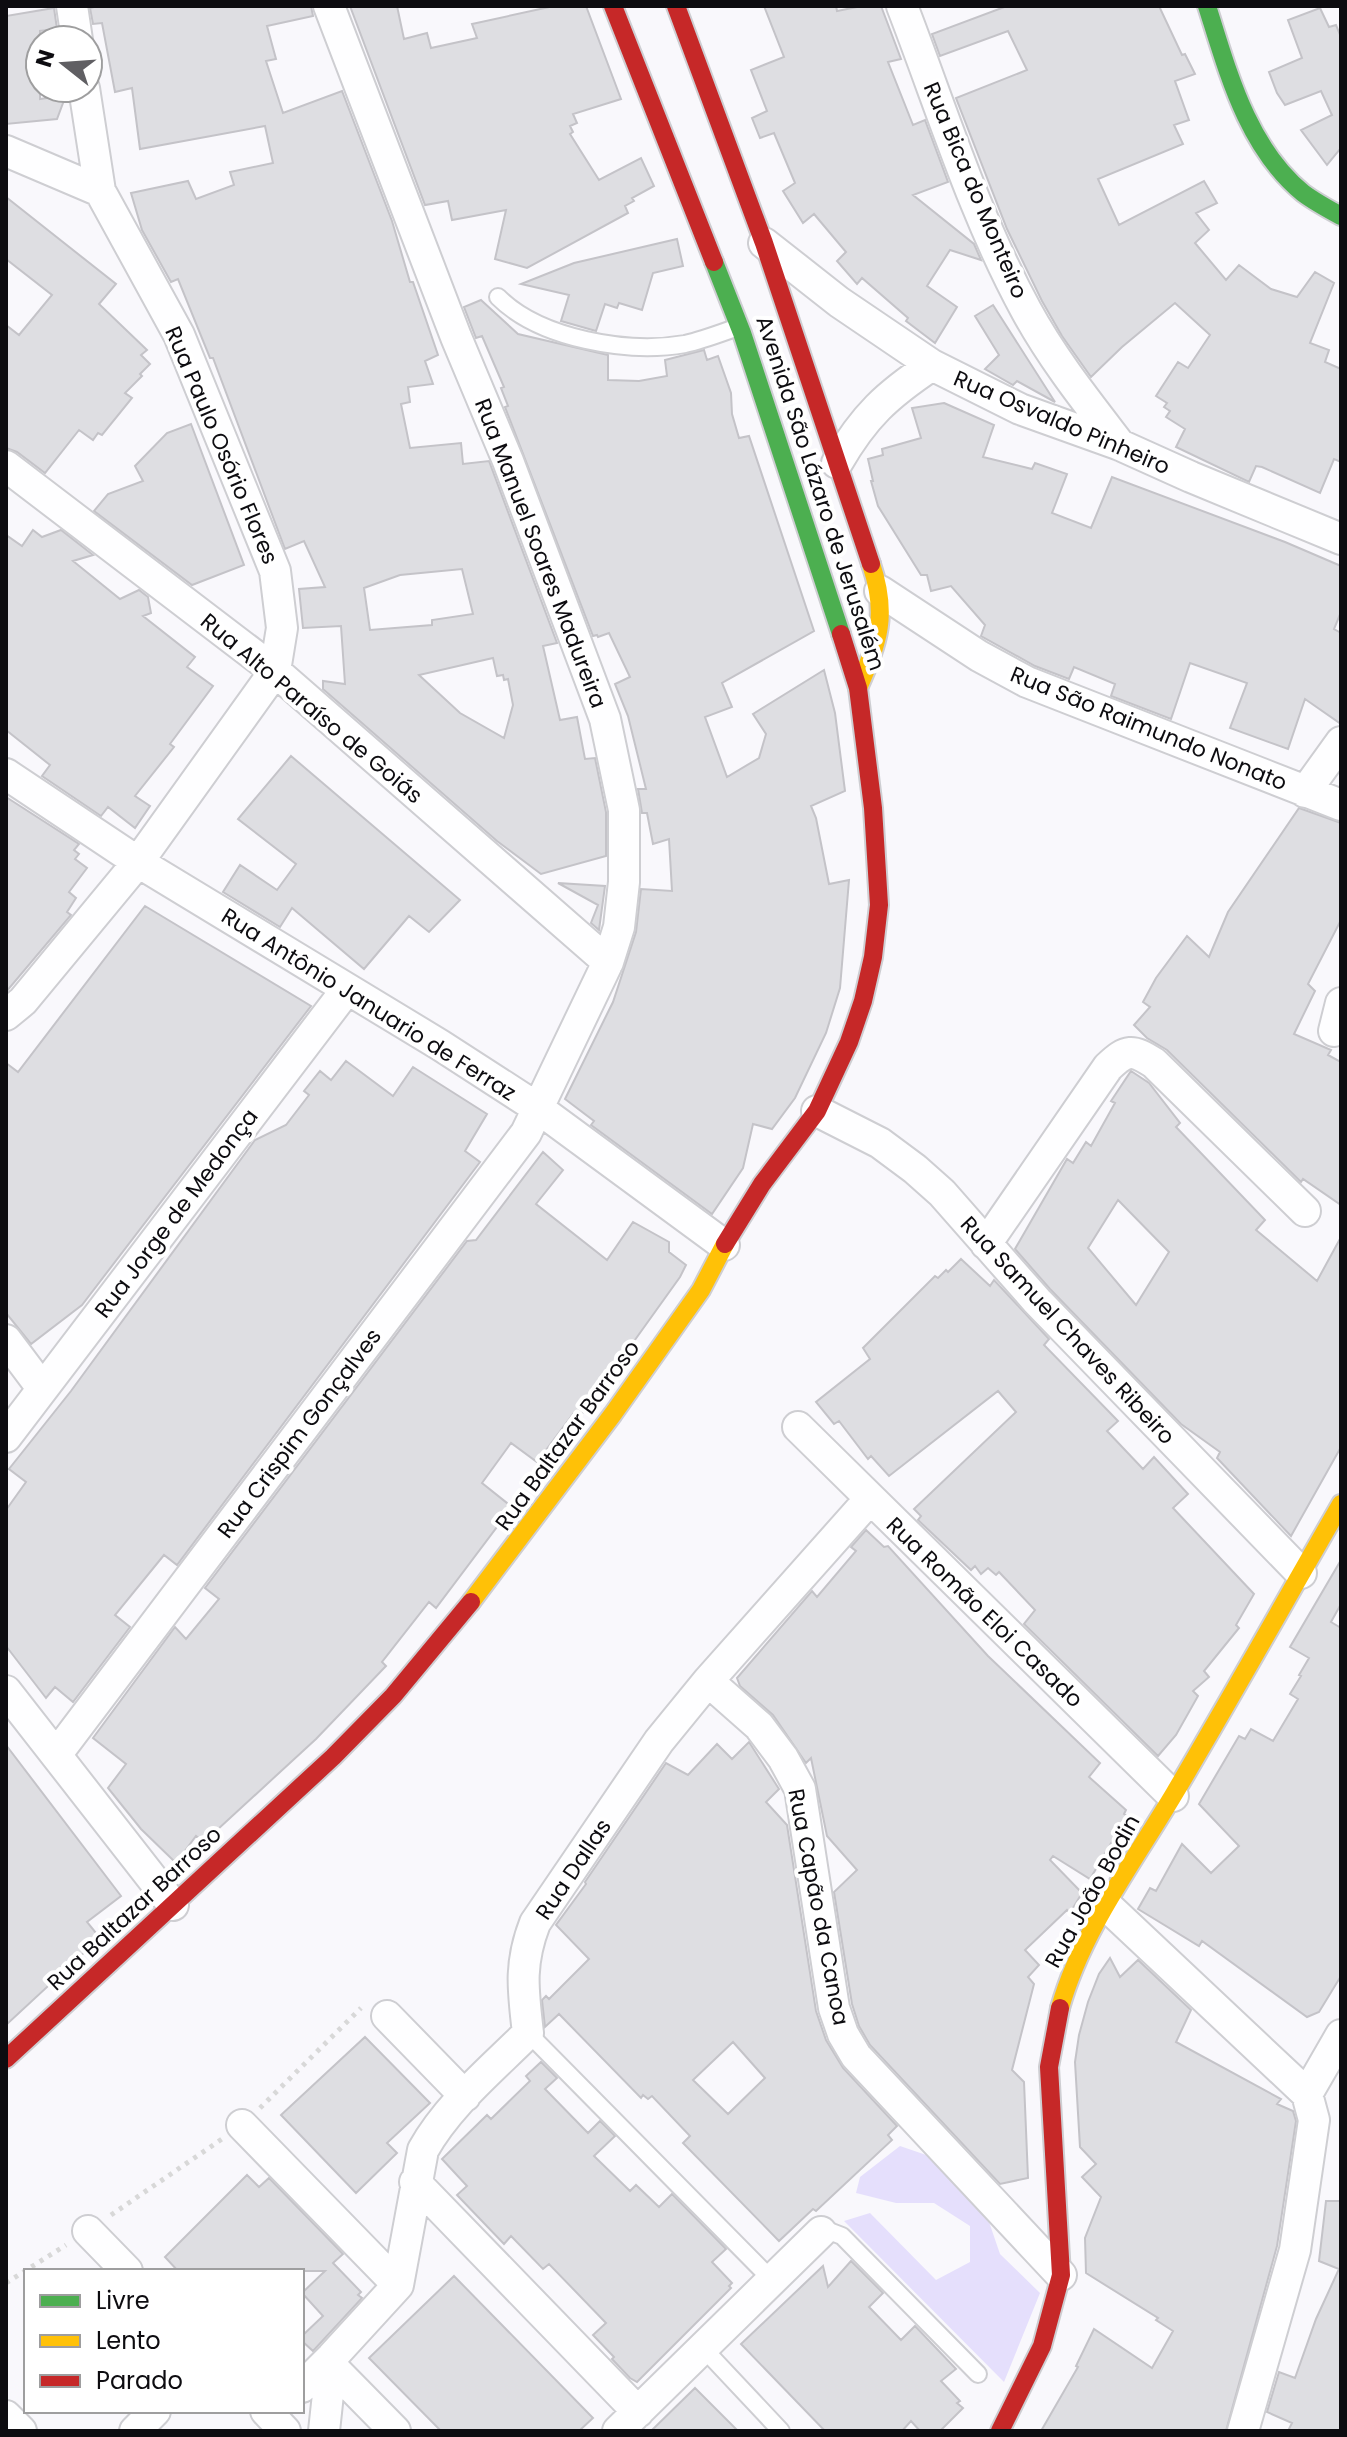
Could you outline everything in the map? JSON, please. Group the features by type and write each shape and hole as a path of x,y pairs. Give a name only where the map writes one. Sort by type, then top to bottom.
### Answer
{"street":[{"name":"Rua Manuel Soares Madureira","path":"329,6 456,337 508,461 605,719 624,810 624,882 619,927 608,962 539,1109"},
{"name":"Avenida São Lázaro de Jerusalém","path":"613,6 740,326 858,688"},
{"name":"Avenida São Lázaro de Jerusalém","path":"676,6 764,243 880,591 882,620 875,649 858,688"},
{"name":"Rua Bica do Monteiro","path":"902,6 987,229 1026,311 1079,391 1120,445"},
{"path":"1207,6 1242,111 1268,156 1303,193 1341,216"},
{"name":"Rua Paulo Osório Flores","path":"6,1015 23,1001 138,862 275,671 282,628 275,571 179,335 100,191 86,104"},
{"path":"6,151 100,191"},
{"name":"Rua Osvaldo Pinheiro","path":"764,243 839,302 932,365 1020,409 1120,445 1341,539"},
{"path":"837,463 856,430 876,407 932,365"},
{"name":"Rua Alto Paraíso de Goiás","path":"6,466 275,671 608,962"},
{"name":"Rua São Raimundo Nonato","path":"880,591 979,656 1027,682 1341,805"},
{"name":"Rua Baltazar Barroso","path":"6,2059 333,1757 393,1696 452,1628 520,1541 676,1327 762,1184 817,1111 849,1042 863,1001 873,957 879,905 873,808 858,688"},
{"path":"1305,792 1341,742"},
{"name":"Rua Antônio Januario de Ferraz","path":"6,774 138,862 539,1109 724,1245"},
{"name":"Rua Jorge de Medonça","path":"6,1437 347,989"},
{"path":"986,1244 1108,1067 1129,1052 1140,1054 1154,1063 1305,1211"},
{"name":"Rua Crispim Gonçalves","path":"56,1755 517,1145 539,1109"},
{"name":"Rua Samuel Chaves Ribeiro","path":"817,1111 880,1143 942,1193 1037,1301 1301,1573"},
{"path":"6,1340 42,1388"},
{"name":"Rua Romão Eloi Casado","path":"798,1427 1173,1796"},
{"name":"Rua Dallas","path":"528,2033 522,1965 535,1923 659,1741 708,1681 869,1500"},
{"name":"Rua João Bodin","path":"1000,2431 1042,2346 1061,2275 1050,2092 1051,2034 1063,1995 1107,1906 1341,1504"},
{"name":"Rua Capão da Canoa","path":"708,1681 759,1726 783,1758 800,1789 834,2008 849,2045 1061,2275"},
{"path":"6,1691 173,1905"},
{"path":"1107,1906 1307,2094 1314,2120 1295,2250 1243,2431"},
{"path":"387,2016 465,2096"},
{"path":"304,2385 332,2362 398,2285 415,2182 423,2150 430,2137 465,2096 528,2033"},
{"path":"1307,2094 1341,2035"},
{"path":"242,2125 398,2285"},
{"path":"415,2182 628,2421 821,2232"},
{"path":"88,2231 125,2269"},
{"path":"324,2431 332,2362"},
{"path":"332,2362 395,2431"},
{"path":"135,2431 153,2413"},
{"path":"6,2416 21,2431"}],"lane":[{"path":"498,297 523,317 549,329 616,343 665,346 686,343 740,326"},
{"path":"528,2033 772,2280"},
{"path":"821,2232 829,2231 842,2236 978,2374"},
{"path":"703,2348 781,2431"}],"path":[{"path":"28,2269 242,2125 358,2010 371,2007 387,2016"},
{"path":"6,2283 24,2272"}],"shaded area":[{"path":"900,2146 932,2157 987,2216 1000,2254 1040,2293 1004,2382 844,2221 870,2213 936,2280 970,2262 970,2226 934,2203 896,2203 856,2193 860,2177"}],"building":[{"path":"98,6 311,6 313,16 267,26 276,59 266,61 283,113 342,91 392,221 410,282 413,282 438,355 425,361 433,384 408,387 410,402 401,404 410,448 461,443 463,464 489,461 557,643 543,646 560,720 577,717 585,759 595,758 606,812 606,856 541,874 497,841 323,689 323,681 345,684 341,626 303,628 299,589 325,587 304,541 285,549 213,358 210,358 178,279 171,282 142,230 131,193 188,181 196,199 234,185 230,172 273,163 265,126 140,149 132,88 115,92 104,24 93,24 90,8","holes":["462,569 473,614 432,620 432,625 370,630 364,588 400,575","493,658 497,676 503,675 504,680 508,679 513,705 504,738 460,713 419,675"]},
{"path":"350,6 397,6 404,39 427,33 431,48 477,38 472,24 554,6 586,6 621,99 573,114 577,123 570,126 573,132 570,134 599,180 641,158 654,186 632,198 634,201 625,206 628,213 527,268 495,259 506,210 452,220 448,201 425,205"},
{"path":"764,6 836,6 837,11 881,6 901,59 888,62 913,125 925,120 948,182 913,195 974,244 981,260 950,250 927,286 957,307 935,343 906,321 908,318 862,278 857,284 837,261 846,252 814,214 803,223 783,191 795,183 774,133 760,138 752,118 767,111 751,70 784,57"},
{"path":"1007,6 1159,6 1182,55 1185,54 1195,74 1175,81 1189,120 1174,125 1183,144 1098,179 1119,225 1204,181 1217,203 1196,213 1209,230 1195,243 1226,280 1239,265 1271,289 1297,297 1315,272 1334,283 1310,343 1329,350 1325,362 1341,369 1341,462 1334,459 1320,493 1256,466 1249,482 1176,447 1185,429 1166,417 1170,411 1164,407 1167,403 1156,396 1178,362 1188,368 1210,335 1175,303 1091,377 1062,336 1007,229 956,98 1027,70 1008,31 940,56 932,34"},
{"path":"54,8 56,24 24,24 24,104 63,104 57,119 6,124 6,16"},
{"path":"1320,8 1329,27 1336,25 1341,37 1341,148 1327,165 1301,130 1332,115 1321,91 1285,105 1269,72 1302,58 1288,20"},
{"path":"6,197 116,284 99,304 147,350 141,355 150,364 125,393 132,398 102,435 98,433 93,440 79,430 45,473 17,452 6,448 6,325 19,335 52,295 6,259"},
{"path":"677,239 683,266 653,273 642,310 619,303 617,308 605,304 596,331 561,321 569,295 521,284 574,263"},
{"path":"481,300 518,334 608,355 608,380 639,381 667,376 665,360 704,350 707,360 718,356 731,393 732,414 739,438 749,436 814,631 722,683 732,707 705,717 727,777 759,758 766,734 753,714 824,670 835,713 845,791 811,806 829,884 849,880 840,988 826,1033 795,1098 772,1129 753,1124 743,1168 712,1214 591,1125 594,1121 565,1099 613,1002 636,932 641,889 672,891 669,839 653,844 647,813 642,813 638,789 646,789 628,716 615,684 630,677 609,633 593,636 505,407 508,406 501,388 504,387 482,336 476,338 464,307"},
{"path":"993,305 1055,402 1017,381 1013,385 985,369 999,355 975,316"},
{"path":"944,403 994,425 983,457 1032,469 1035,463 1067,474 1052,513 1091,528 1112,477 1341,566 1341,612 1334,629 1341,633 1341,724 1305,699 1288,749 1230,728 1247,683 1190,663 1171,719 1111,696 1115,684 1074,667 1069,679 1035,666 981,636 985,625 951,586 931,591 927,575 921,575 878,506 871,481 868,459 883,455 882,449 921,438 912,408"},
{"path":"191,424 244,565 192,585 94,511 108,494 143,481 135,466 167,433"},
{"path":"33,530 42,537 61,530 93,555 73,561 120,599 139,590 148,597 151,613 143,616 195,657 187,667 213,686 170,744 174,747 135,796 150,806 135,828 108,807 101,816 42,776 50,765 6,730 6,535 22,546"},
{"path":"291,756 460,900 429,932 409,916 364,969 292,908 280,927 223,892 240,865 277,890 296,864 238,819"},
{"path":"6,797 79,844 74,850 79,854 75,859 87,868 69,892 76,898 67,912 71,915 6,992"},
{"path":"1299,808 1341,823 1341,920 1308,984 1315,991 1294,1034 1331,1050 1328,1055 1341,1062 1341,1205 1303,1179 1301,1182 1167,1050 1147,1038 1134,1025 1150,1007 1143,1002 1156,978 1187,936 1209,957 1228,912"},
{"path":"558,883 605,886 599,930 591,923 598,905"},
{"path":"145,906 311,1006 82,1305 31,1344 6,1313 6,1063 18,1072"},
{"path":"346,1061 393,1096 413,1067 487,1114 465,1151 480,1162 177,1565 164,1555 115,1615 130,1627 73,1702 55,1687 46,1698 6,1646 6,1510 26,1482 9,1469 71,1391 255,1140 286,1125 309,1095 304,1091 320,1071 331,1080"},
{"path":"1131,1071 1149,1083 1180,1123 1176,1127 1265,1220 1256,1230 1317,1281 1341,1237 1341,1447 1291,1536 1217,1458 1220,1452 1181,1424 1015,1249 1067,1159 1073,1163 1086,1142 1091,1146 1115,1103 1111,1101","holes":["1118,1200 1169,1252 1136,1305 1088,1248"]},
{"path":"543,1152 563,1170 536,1204 607,1260 633,1222 669,1242 669,1252 686,1265 680,1277 579,1418 573,1414 537,1462 511,1443 482,1483 512,1507 436,1608 429,1602 382,1662 386,1666 316,1739 204,1842 196,1836 176,1863 141,1829 108,1788 126,1764 93,1738 175,1627 186,1639 219,1599 205,1588 467,1241 476,1240"},
{"path":"961,1259 990,1286 994,1280 1049,1339 1044,1345 1118,1421 1107,1431 1143,1469 1154,1457 1188,1494 1173,1508 1254,1594 1236,1625 1239,1628 1204,1671 1209,1677 1193,1691 1198,1696 1176,1735 1158,1756 1024,1624 1035,1610 999,1572 996,1575 988,1568 981,1574 975,1566 971,1570 918,1520 921,1516 914,1509 1016,1412 998,1391 889,1476 871,1456 868,1459 839,1421 834,1424 816,1402 870,1359 863,1348 935,1276 938,1278 946,1270 948,1272"},
{"path":"866,1530 884,1547 888,1546 988,1656 1100,1763 1089,1777 1126,1810 1124,1814 1127,1816 1090,1879 1053,1856 1050,1860 1082,1893 1070,1913 1067,1910 1025,1950 1039,1965 1028,1977 1034,1984 1012,2070 1024,2082 1028,2178 1000,2184 870,2045 859,2026 852,2004 834,1892 857,1870 827,1836 811,1758 806,1763 773,1715 740,1686 737,1678 812,1591 817,1597 856,1551 851,1547"},
{"path":"1341,1560 1341,1604 1331,1622 1341,1628 1341,1976 1319,2012 1307,2017 1202,1941 1199,1946 1138,1909 1150,1888 1156,1891 1182,1844 1211,1873 1239,1846 1199,1804 1239,1736 1245,1739 1251,1729 1273,1741 1298,1699 1290,1694 1309,1658 1290,1647"},
{"path":"749,1742 779,1789 766,1802 787,1825 816,2011 826,2040 843,2068 897,2126 888,2135 892,2140 779,2241 683,2143 690,2136 652,2096 648,2099 643,2095 641,2098 559,2014 545,2027 542,2000 546,1996 549,1999 589,1959 556,1925 666,1763 688,1775 717,1744 732,1759","holes":["733,2042 765,2078 728,2114 693,2080"]},
{"path":"6,1745 121,1896 87,1922 100,1938 6,2025"},
{"path":"1110,1958 1120,1977 1138,1960 1191,2010 1176,2042 1281,2099 1277,2104 1293,2111 1296,2121 1277,2246 1226,2431 1041,2431 1078,2367 1094,2329 1152,2368 1173,2331 1156,2320 1158,2318 1086,2273 1085,2238 1101,2197 1082,2177 1096,2164 1080,2147 1075,2062 1088,2002 1099,1974"},
{"path":"365,2037 430,2103 387,2143 397,2153 356,2193 281,2115"},
{"path":"541,2062 557,2078 545,2089 588,2133 600,2121 615,2136 594,2156 630,2191 636,2185 659,2207 672,2194 726,2249 712,2262 732,2283 731,2288 637,2382 612,2359 614,2357 593,2335 606,2323 549,2264 543,2269 511,2236 504,2244 457,2195 467,2186 442,2159 487,2115 491,2119 530,2081 526,2076"},
{"path":"247,2175 259,2187 269,2178 343,2254 333,2263 361,2292 358,2295 362,2298 313,2351 304,2343 304,2334 323,2316 304,2295 304,2291 325,2271 176,2269 165,2257"},
{"path":"1326,2201 1341,2201 1341,2431 1288,2431 1292,2423 1267,2412 1279,2372 1295,2378 1316,2319 1339,2269 1319,2261"},
{"path":"851,2261 883,2293 869,2307 901,2340 915,2326 956,2369 941,2381 963,2408 940,2431 920,2431 911,2421 902,2431 825,2431 741,2344 823,2266 828,2287"},
{"path":"454,2276 593,2418 579,2431 441,2431 369,2358"},
{"path":"695,2388 738,2431 651,2431"}],"traffic: fast":[{"path":"1207,6 1242,107 1267,154 1303,193 1341,216"},
{"path":"714,262 742,333 841,634"}],"traffic: slow":[{"path":"858,688 879,627 879,598 871,564"},
{"path":"471,1602 613,1414 701,1290 725,1244"},
{"path":"1060,2008 1081,1951 1095,1924 1341,1504"}],"traffic: jam":[{"path":"613,6 714,262"},
{"path":"676,6 764,243 871,564"},
{"path":"725,1244 762,1184 817,1111 849,1042 873,957 879,905 873,808 858,688 841,634"},
{"path":"6,2059 333,1757 393,1696 471,1602"},
{"path":"1000,2431 1042,2346 1061,2275 1049,2067 1060,2008"}]}
